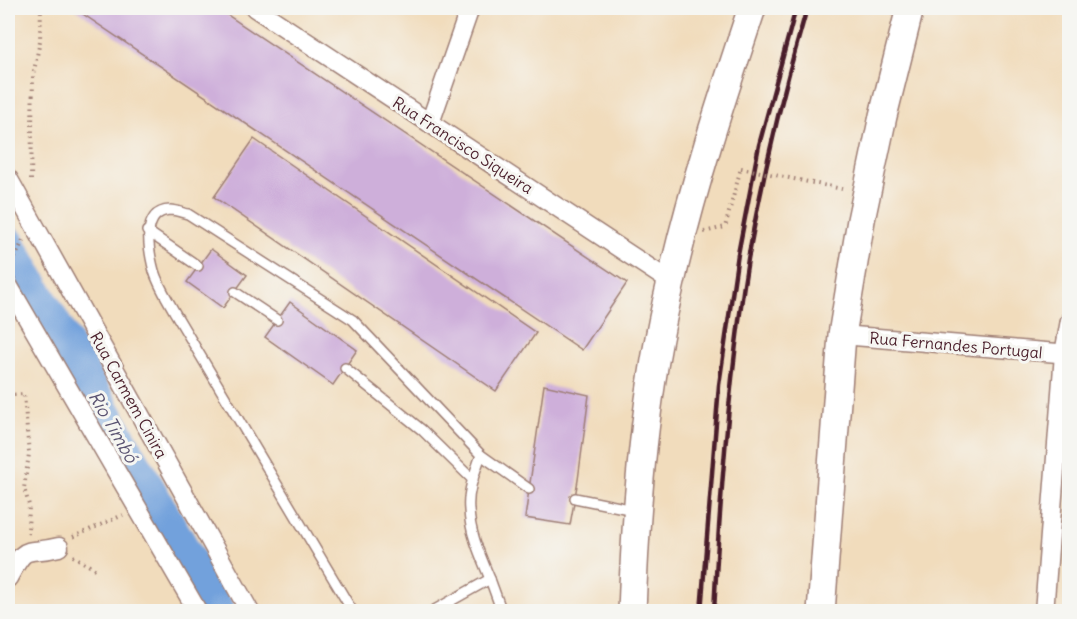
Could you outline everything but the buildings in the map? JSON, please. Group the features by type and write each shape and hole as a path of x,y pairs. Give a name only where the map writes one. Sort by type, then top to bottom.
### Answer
{"main road":[{"path":"632,612 637,510 652,386 670,282 704,159 752,8"},
{"path":"821,612 842,335 861,220 883,116 910,8"}],"street":[{"name":"Rua Francisco Siqueira","path":"255,8 670,282"},
{"path":"430,123 470,8"},
{"name":"Rua Carmem Cinira","path":"8,178 250,612"},
{"path":"9,278 137,508 198,612"},
{"path":"1044,612 1070,320"},
{"name":"Rua Fernandes Portugal","path":"842,335 1067,354"},
{"path":"8,578 20,557 27,551 59,547"}],"lane":[{"path":"353,612 175,313 154,272 147,231 159,212 171,210 188,214 353,320 481,455 529,489"},
{"path":"147,231 198,266"},
{"path":"235,292 277,320"},
{"path":"345,368 422,430 473,480"},
{"path":"481,455 473,480 468,509 475,541 502,612"},
{"path":"575,498 637,510"},
{"path":"431,612 490,579"}],"path":[{"path":"31,186 33,76 40,40 41,8"},
{"path":"682,237 725,227 741,168 842,189"},
{"path":"9,278 30,221"},
{"path":"8,395 24,394 29,454 24,488 29,505 27,551"},
{"path":"98,571 59,547 62,541 103,525 137,508"}],"waterway":[{"name":"Rio Timbó","path":"8,243 219,612"}],"railway":[{"path":"701,612 719,385 738,254 759,145 796,8"},
{"path":"714,612 726,435 748,259 774,132 807,8"}]}
